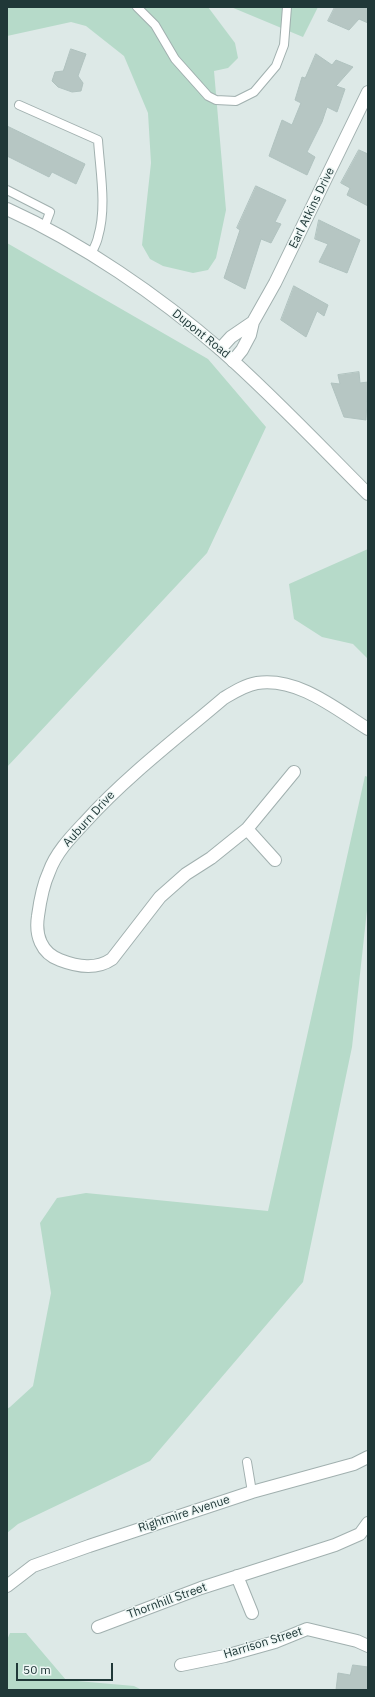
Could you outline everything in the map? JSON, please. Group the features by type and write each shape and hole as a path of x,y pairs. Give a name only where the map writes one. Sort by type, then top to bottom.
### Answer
{"street":[{"name":"Earl Atkins Drive","path":"233,361 242,350 250,335 252,322 275,283 368,92"},
{"name":"Dupont Road","path":"7,209 91,255 157,299 186,321 220,349 285,410 368,494"},
{"name":"Earl Atkins Drive","path":"220,349 231,337 252,322"},
{"name":"Auburn Drive","path":"294,772 247,829 211,858 186,874 160,897 112,960 103,965 89,967 69,964 45,951 39,939 37,923 40,904 49,871 67,840 108,797 224,698 243,687 257,683 275,683 296,688 317,697 368,729"},
{"path":"247,829 275,860"},
{"name":"Rightmire Avenue","path":"7,1586 33,1566 252,1492 354,1464 368,1457"},
{"name":"Thornhill Street","path":"98,1627 201,1588 334,1545 360,1534 368,1523"},
{"path":"237,1576 252,1613"},
{"name":"Harrison Street","path":"181,1666 275,1642 307,1629 357,1641 368,1646"}],"lane":[{"path":"137,7 155,25 175,59 208,96 216,100 236,101 254,92 276,66 284,45 287,7"},
{"path":"19,105 98,140 102,191 101,223 98,238 91,255"},
{"path":"7,190 50,212 44,228"},
{"path":"247,1462 252,1492"}],"green space":[{"path":"7,7 208,7 235,43 238,58 228,68 214,71 226,210 216,258 208,270 193,273 163,266 150,259 142,245 151,163 148,113 124,56 86,26 71,22 7,36"},
{"path":"231,7 318,7 303,37"},
{"path":"7,243 208,359 266,427 207,553 7,767"},
{"path":"368,549 368,659 353,644 322,637 294,619 289,584"},
{"path":"365,776 368,777 368,901 352,1047 303,1282 150,1461 18,1524 7,1533 7,1409 33,1386 51,1293 40,1223 57,1198 86,1193 268,1211"},
{"path":"10,1633 26,1633 66,1680 134,1686 142,1690 7,1690 7,1640"}],"building":[{"path":"335,7 368,7 368,23 359,19 349,30 328,21"},
{"path":"71,49 86,54 78,76 83,83 81,91 72,92 58,87 52,81 55,72 63,71"},
{"path":"316,54 332,65 336,60 353,67 336,86 345,89 337,112 327,107 322,122 307,152 315,157 307,175 269,156 282,120 292,125 301,103 295,100 302,77 305,78"},
{"path":"7,126 85,164 76,184 52,172 49,177 7,156"},
{"path":"359,150 368,154 368,206 347,195 350,188 341,183"},
{"path":"256,186 286,200 275,222 281,224 271,243 261,239 245,289 224,278 240,230 237,228"},
{"path":"319,220 360,240 347,273 319,262 328,244 315,239"},
{"path":"294,286 328,305 324,316 317,311 306,337 281,320"},
{"path":"359,372 360,383 368,382 366,420 344,417 331,383 340,384 338,375"},
{"path":"353,1665 368,1667 368,1690 336,1690 338,1673 350,1675"}]}
